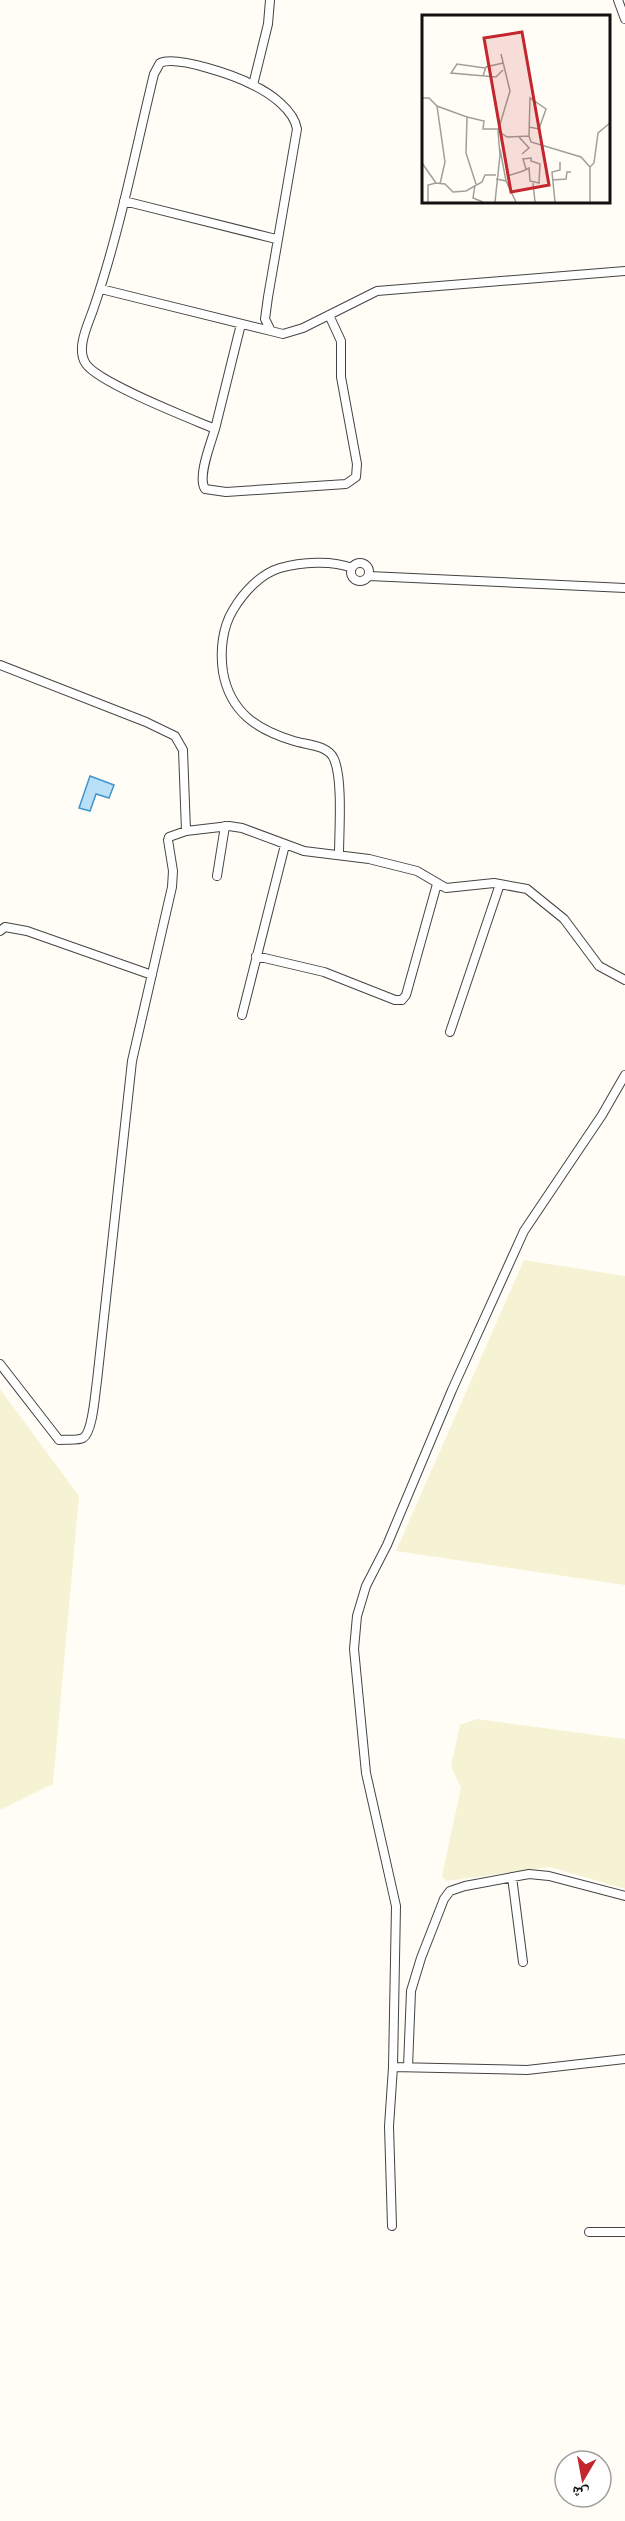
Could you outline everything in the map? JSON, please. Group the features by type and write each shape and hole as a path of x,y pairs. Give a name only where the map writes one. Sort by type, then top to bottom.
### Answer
{"street":[{"path":"253,85 268,24 270,0"},
{"path":"618,0 625,19"},
{"path":"215,429 92,372 84,361 81,346 101,289 154,74 160,63 180,61 253,85 291,114 297,129 276,239 265,319 271,331"},
{"path":"124,201 276,239"},
{"path":"101,289 271,331 290,332 368,294 392,289 625,271"},
{"path":"241,324 202,479 203,487 210,491 307,487 346,484 354,481 357,464 341,377 341,341 329,315"},
{"path":"339,855 337,775 334,759 322,748 282,736 243,715 228,692 222,656 225,631 231,613 247,591 263,577 278,569 336,564 352,568 357,564 364,564 369,569 369,576 625,588"},
{"path":"0,665 146,722 175,736 183,750 186,831"},
{"path":"217,876 225,826"},
{"path":"0,1364 59,1440 80,1439 86,1436 90,1428 97,1381 129,1082 172,887 173,871 169,837 186,831 225,826 254,831 304,851 369,859 417,871 437,884 452,889 500,884 527,889 564,919 599,966 625,980"},
{"path":"242,1015 285,844"},
{"path":"256,956 324,972 395,1000 402,1000 406,995 437,884"},
{"path":"450,1032 500,884"},
{"path":"0,931 5,927 27,931 152,975"},
{"path":"392,2226 389,2126 393,2067 396,1906 366,1773 354,1649 357,1616 366,1586 392,1535 452,1390 524,1231 602,1115 625,1075"},
{"path":"408,2067 411,1991 444,1899 454,1889 538,1874 625,1896"},
{"path":"512,1877 523,1962"},
{"path":"393,2067 527,2070 625,2059"},
{"path":"589,2232 625,2232"}],"shaded area":[{"path":"524,1260 625,1276 625,1585 396,1551"},
{"path":"0,1389 79,1496 53,1784 0,1810"},
{"path":"477,1719 625,1739 625,1889 550,1867 446,1881 442,1875 461,1788 451,1766 460,1725"}],"water":[{"path":"90,776 114,785 109,798 96,794 90,811 79,808"}]}
